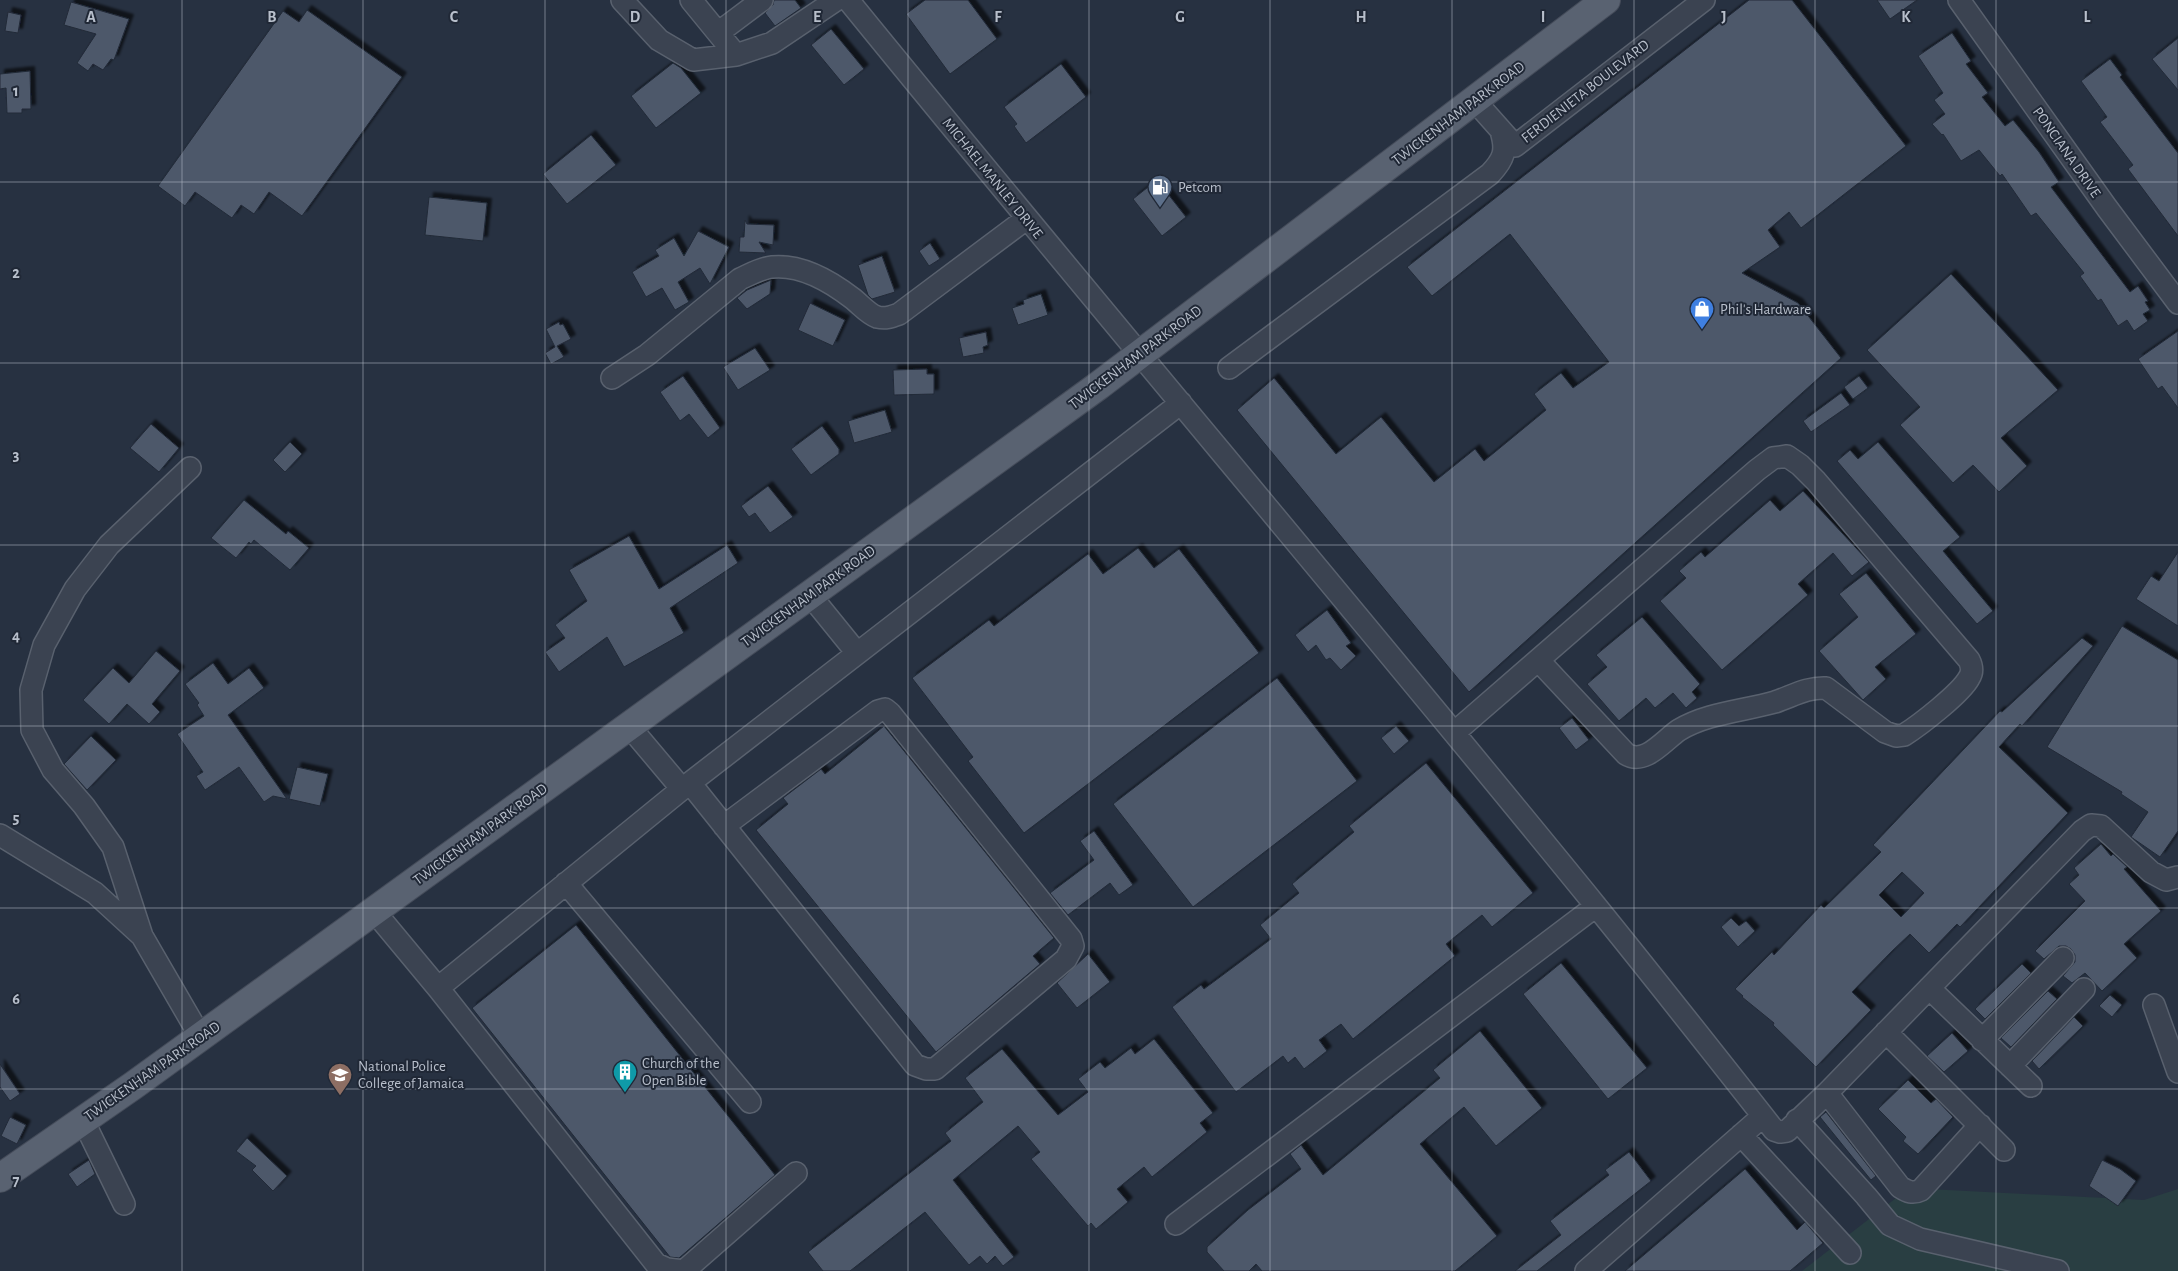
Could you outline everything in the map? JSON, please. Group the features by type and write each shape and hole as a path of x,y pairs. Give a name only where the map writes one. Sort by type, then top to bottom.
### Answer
{"main road":[{"name":"TWICKENHAM PARK ROAD","path":"0,1178 374,911 1140,354 1606,0"}],"street":[{"path":"622,0 659,40 693,60 736,56 772,43 836,0"},
{"path":"690,0 736,56"},
{"path":"718,33 762,0"},
{"name":"MICHAEL MANLEY DRIVE","path":"848,0 1026,219 1181,403 1596,906 1774,1130 1780,1132 1787,1131 1797,1120"},
{"name":"FERDIENIETA BOULEVARD","path":"1475,100 1514,146 1704,0"},
{"name":"PONCIANA DRIVE","path":"1959,0 2107,208 2178,303"},
{"path":"1230,368 1490,174 1502,161 1505,144 1501,131"},
{"path":"612,378 647,355 740,279 757,272 771,267 791,268 814,273 844,292 875,316 887,318 899,314 1026,219"},
{"path":"438,988 686,786 1181,403"},
{"path":"1454,733 1538,660 1757,470 1773,458 1787,456 1800,465 1816,481 1969,660 1972,667 1970,677 1962,687 1904,734 1896,736 1885,732 1826,688 1817,688 1800,691 1777,701 1691,724 1669,737 1646,755 1637,758 1626,754 1538,660"},
{"path":"190,468 108,545 75,589 44,644 31,690 32,730 53,770 84,806 113,847 142,936 200,1036"},
{"path":"810,595 858,653"},
{"path":"629,726 724,826 915,1065 935,1070 1066,958 1073,946 1071,939 885,709 878,711 724,826"},
{"path":"2058,1271 1920,1239 1890,1225 1797,1120 1827,1093 2082,831 2091,825 2101,826 2151,872 2166,880 2178,877"},
{"path":"0,835 95,893 142,936"},
{"path":"566,883 750,1102"},
{"path":"1176,1224 1596,906"},
{"path":"374,911 438,988 656,1264 667,1269 684,1271 796,1174"},
{"path":"1982,1040 2063,958"},
{"path":"1929,988 2031,1086"},
{"path":"2010,1066 2084,989"},
{"path":"2154,1005 2178,1072"},
{"path":"1886,1032 2004,1150"},
{"path":"1827,1093 1900,1187 1915,1193 1921,1190 1980,1125"},
{"path":"1586,1271 1763,1116"},
{"path":"83,1120 124,1204"},
{"path":"1741,1135 1850,1253"}],"green space":[{"path":"1909,1188 2144,1200 2178,1189 2178,1271 1802,1271"}],"building":[{"path":"774,0 795,0 801,8 775,26 765,13 773,5"},
{"path":"925,0 968,0 997,39 950,74 906,14"},
{"name":"Phil's Hardware","path":"1749,0 1792,0 1906,146 1801,228 1789,212 1768,230 1780,247 1742,273 1798,303 1841,358 1469,692 1237,410 1274,378 1336,454 1381,417 1434,482 1475,449 1484,461 1546,410 1534,394 1561,373 1573,388 1609,362 1510,234 1432,296 1407,267"},
{"path":"1877,0 1917,0 1890,19"},
{"path":"71,2 129,19 114,60 111,59 103,70 93,64 88,71 77,63 96,34 64,25"},
{"path":"307,10 402,77 302,216 269,192 254,214 241,205 232,218 195,192 185,206 158,186 283,11 299,22"},
{"path":"8,12 21,15 18,33 5,31"},
{"path":"831,29 864,69 844,85 811,45"},
{"path":"1952,33 1971,61 1966,64 1988,93 1982,97 2005,126 2013,120 2039,152 2059,182 2051,187 2130,292 2138,286 2148,301 2145,302 2150,310 2143,314 2148,321 2134,331 2127,320 2118,326 2101,299 2098,301 2080,276 2084,273 2036,213 2031,216 2002,174 2000,176 1979,150 1961,161 1943,134 1932,124 1945,114 1934,100 1943,93 1918,56"},
{"path":"2178,38 2178,90 2152,59"},
{"path":"2110,59 2122,75 2120,77 2178,153 2178,236 2128,169 2133,165 2100,122 2107,117 2081,81"},
{"path":"673,63 681,68 701,93 656,128 631,96"},
{"path":"1061,64 1086,97 1026,143 1014,126 1017,124 1004,107"},
{"path":"30,71 31,109 22,109 22,113 7,113 6,88 0,89 0,74"},
{"path":"591,135 616,165 567,204 543,174"},
{"name":"Petcom","path":"1157,180 1186,217 1162,236 1133,199"},
{"path":"429,197 487,203 483,241 425,235"},
{"path":"745,220 747,224 774,225 773,245 759,242 766,253 739,252 740,237 744,237"},
{"path":"698,231 729,247 710,284 700,268 678,282 689,302 675,310 662,288 646,297 632,272 659,256 655,250 674,238 684,256"},
{"path":"930,243 940,259 929,266 919,251"},
{"path":"882,256 895,292 872,299 868,295 858,265"},
{"path":"1951,274 2058,390 2001,438 2027,466 1999,492 1973,465 1953,483 1900,425 1920,407 1867,350"},
{"path":"771,280 770,294 747,309 737,298 747,290"},
{"path":"1041,294 1048,315 1018,325 1012,308 1024,304 1023,300"},
{"path":"810,303 845,320 833,346 798,330"},
{"path":"559,322 560,325 563,324 571,339 557,346 564,357 551,364 545,353 555,347 546,329"},
{"path":"2178,331 2178,408 2162,386 2158,389 2138,359"},
{"path":"986,332 988,345 983,347 984,353 963,357 959,338"},
{"path":"755,348 770,370 738,390 723,367"},
{"path":"927,369 927,374 934,374 934,394 894,395 893,370"},
{"path":"683,376 720,428 708,438 689,414 680,421 660,392"},
{"path":"1859,376 1868,388 1853,399 1844,387"},
{"path":"1841,393 1850,405 1811,432 1803,421"},
{"path":"885,410 892,432 854,443 848,421"},
{"path":"151,424 179,448 159,472 130,448"},
{"path":"822,426 839,449 839,454 811,475 791,449"},
{"path":"290,442 302,454 285,472 273,460"},
{"path":"1878,442 1960,537 1943,551 1993,611 1977,624 1837,461 1850,450 1858,459"},
{"path":"768,486 793,517 770,533 755,513 749,517 741,506"},
{"path":"1803,491 1869,562 1852,576 1833,553 1798,584 1808,595 1722,670 1660,601 1686,578 1679,571 1701,552 1705,557 1770,500 1780,511"},
{"path":"244,500 286,534 288,531 309,548 290,570 254,540 251,544 249,542 236,558 211,538"},
{"path":"629,536 659,589 727,545 738,563 670,608 684,633 624,667 607,637 559,672 545,652 565,638 555,625 587,601 569,570"},
{"path":"1138,548 1154,568 1179,549 1259,653 1024,833 968,761 973,757 912,678 989,620 994,626 1088,554 1103,574"},
{"path":"2178,552 2178,626 2136,599 2151,576 2159,581"},
{"path":"1866,573 1916,634 1875,667 1886,679 1863,700 1819,651 1858,617 1839,594"},
{"path":"1327,610 1351,643 1346,646 1356,656 1341,670 1330,658 1326,660 1316,645 1308,652 1295,635"},
{"path":"1642,617 1700,684 1692,692 1697,698 1686,708 1673,693 1655,708 1646,698 1619,721 1587,684 1607,667 1596,655"},
{"path":"2122,626 2178,660 2178,831 2160,857 2131,837 2148,812 2121,794 2122,792 2047,747"},
{"path":"2082,638 2093,646 2022,726 2020,724 1999,747 2068,813 1960,927 1957,924 1929,953 1910,934 1892,951 1852,992 1871,1010 1816,1067 1773,1025 1774,1023 1735,989 1772,952 1774,955 1821,905 1824,908 1881,852 1873,845 2000,711 2002,712","holes":["1902,872 1924,893 1901,917 1879,895"]},
{"path":"156,651 180,671 152,704 160,712 149,724 127,704 109,724 83,700 113,668 129,683"},
{"path":"213,663 228,684 249,668 264,688 228,715 287,799 273,796 264,802 239,767 205,790 196,776 203,772 177,734 204,716 197,705 199,703 185,684"},
{"path":"1277,678 1357,781 1193,907 1113,804"},
{"path":"1572,718 1589,740 1576,750 1559,728"},
{"path":"884,726 1054,938 1033,956 1040,964 936,1052 756,830 788,804 783,798 821,769 825,774"},
{"path":"1396,726 1409,741 1394,754 1381,738"},
{"path":"91,736 116,760 87,790 64,764"},
{"path":"1426,763 1533,893 1492,927 1482,915 1446,944 1455,956 1353,1039 1341,1024 1319,1040 1327,1051 1304,1069 1295,1057 1288,1063 1283,1056 1236,1092 1172,1007 1201,985 1204,989 1271,939 1260,925 1299,893 1292,884 1354,832 1349,826"},
{"path":"297,767 328,774 320,806 289,799"},
{"path":"1094,831 1133,885 1119,895 1110,883 1068,915 1050,893 1094,860 1080,841"},
{"path":"2101,844 2111,856 2113,854 2127,867 2124,869 2161,911 2124,944 2137,958 2102,991 2085,973 2072,983 2063,976 2075,962 2075,955 2066,946 2059,946 2044,959 2035,951 2085,901 2069,884 2079,875 2074,868"},
{"path":"1731,918 1739,926 1746,921 1755,931 1738,947 1721,927"},
{"name":"Church of the Open Bible","path":"576,925 775,1175 679,1258 670,1257 472,1008"},
{"path":"1088,954 1110,982 1077,1008 1057,983"},
{"path":"1561,963 1647,1068 1608,1099 1523,994"},
{"path":"2022,964 2031,973 1985,1019 1975,1009"},
{"path":"2048,991 2057,999 2011,1047 2001,1038"},
{"path":"2110,995 2122,1005 2112,1017 2099,1006"},
{"path":"2074,1017 2083,1026 2039,1069 2032,1061"},
{"path":"1480,1031 1542,1108 1496,1146 1464,1107 1420,1144 1497,1236 1455,1271 1262,1271 1256,1264 1249,1271 1224,1271 1207,1252 1207,1247 1248,1210 1301,1169 1290,1154 1301,1145 1323,1175 1440,1078 1433,1070"},
{"path":"1952,1033 1968,1051 1944,1072 1927,1056"},
{"path":"1154,1039 1213,1113 1200,1123 1207,1132 1152,1177 1144,1167 1117,1189 1128,1202 1096,1229 1091,1223 1088,1226 1031,1159 1040,1152 1018,1126 953,1180 1014,1257 1003,1266 995,1256 987,1264 980,1256 969,1265 925,1212 850,1271 823,1271 808,1252 951,1141 945,1133 983,1102 965,1078 1002,1049 1058,1115 1088,1092 1078,1079 1100,1062 1105,1068 1131,1048 1135,1054"},
{"path":"0,1064 20,1094 10,1101 0,1087"},
{"path":"1908,1080 1931,1103 1936,1099 1953,1117 1918,1154 1903,1141 1906,1137 1878,1109"},
{"path":"1826,1112 1876,1176 1871,1180 1820,1117"},
{"path":"10,1117 26,1125 17,1144 1,1136"},
{"path":"247,1138 287,1176 273,1191 252,1170 256,1166 236,1151"},
{"path":"1629,1152 1651,1181 1537,1271 1515,1271 1561,1235 1550,1221 1609,1175 1605,1170"},
{"path":"89,1160 95,1174 77,1187 68,1174"},
{"path":"2102,1160 2120,1169 2136,1181 2118,1206 2089,1186"},
{"path":"1745,1169 1797,1230 1805,1222 1823,1243 1790,1271 1625,1271"}],"place":[{"name":"Petcom","path":"1160,208"},
{"name":"Phil's Hardware","path":"1702,330"},
{"name":"Church of the Open Bible","path":"625,1093"},
{"name":"National Police College of Jamaica","path":"340,1096"}]}
